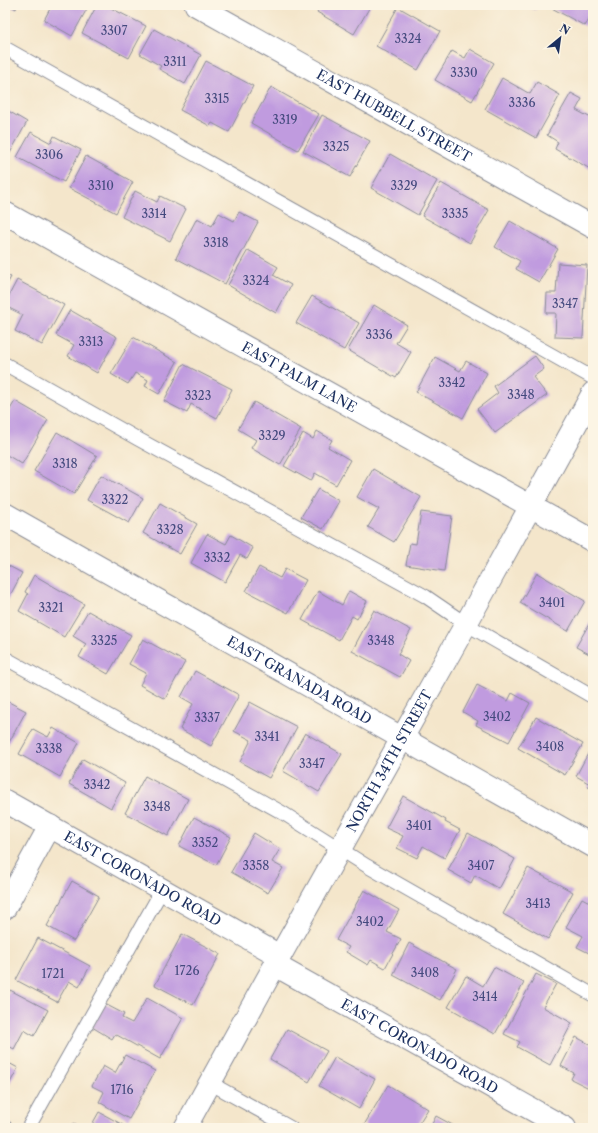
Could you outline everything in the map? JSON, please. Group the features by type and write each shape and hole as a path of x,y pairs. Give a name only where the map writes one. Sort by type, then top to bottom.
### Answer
{"street":[{"name":"EAST HUBBELL STREET","path":"196,5 593,227"},
{"name":"EAST PALM LANE","path":"5,213 593,541"},
{"name":"NORTH 34TH STREET","path":"185,1128 593,393"},
{"name":"EAST GRANADA ROAD","path":"5,514 593,846"},
{"name":"EAST CORONADO ROAD","path":"5,801 162,890 278,961 565,1128"},
{"path":"5,908 50,826"}],"lane":[{"path":"5,48 593,378"},
{"path":"5,364 138,439 425,596 466,624 593,697"},
{"path":"5,658 283,813 340,850 593,995"},
{"path":"28,1128 162,890"},
{"path":"210,1083 291,1128"}],"building":[{"path":"9,5 17,5 16,9"},
{"path":"52,5 89,5 72,36 44,20"},
{"path":"97,5 105,5 146,26 129,58 82,33"},
{"path":"321,5 371,5 354,34 317,12"},
{"path":"526,5 538,5 535,10"},
{"path":"548,5 593,5 593,20 590,18 585,26"},
{"path":"398,7 440,31 418,70 376,46"},
{"path":"154,29 201,55 185,84 159,69 161,66 140,54"},
{"path":"470,49 494,63 472,101 435,80 452,51 465,58"},
{"path":"206,61 253,86 229,132 212,123 210,126 180,110"},
{"path":"502,78 530,94 537,82 560,95 536,138 485,109"},
{"path":"271,87 319,114 298,150 251,123"},
{"path":"571,93 582,99 576,110 593,119 592,170 555,149 558,142 547,135"},
{"path":"5,109 27,122 10,153 5,150"},
{"path":"322,115 370,141 350,177 303,151"},
{"path":"31,132 51,143 54,136 81,150 64,182 17,157"},
{"path":"390,154 437,181 418,215 371,188"},
{"path":"86,156 133,182 116,213 69,188"},
{"path":"441,183 489,210 470,243 422,216"},
{"path":"135,191 157,202 160,196 186,209 170,241 122,217"},
{"path":"239,212 258,222 225,284 176,258 197,218 212,226 219,213 234,221"},
{"path":"510,221 558,249 539,282 516,269 520,261 495,247"},
{"path":"248,250 278,267 273,275 291,285 276,313 228,285"},
{"path":"558,263 587,265 583,338 555,337 556,313 546,313 547,293 556,293"},
{"path":"5,274 11,277 5,288"},
{"path":"17,280 64,305 42,345 15,331 23,315 5,306 5,303"},
{"path":"312,296 359,323 344,350 296,323"},
{"path":"374,305 407,325 396,343 411,352 396,378 348,350"},
{"path":"70,310 117,337 97,373 68,356 74,345 56,335"},
{"path":"133,337 177,362 159,394 145,386 148,380 135,373 128,384 111,374"},
{"path":"535,356 544,369 533,377 547,395 495,433 477,409 498,393 494,386"},
{"path":"435,357 460,371 466,361 487,373 463,418 416,392"},
{"path":"183,364 232,389 217,418 191,404 187,413 164,401"},
{"path":"15,401 48,420 22,464 5,454 5,418"},
{"path":"254,402 301,429 280,465 251,448 256,440 238,429"},
{"path":"317,431 332,440 328,447 350,460 336,485 315,473 311,481 284,466 303,433 313,439"},
{"path":"57,432 97,456 74,494 34,471"},
{"path":"373,469 421,497 394,542 368,527 379,509 357,497"},
{"path":"101,475 143,498 129,523 87,500"},
{"path":"318,489 339,501 323,529 301,517"},
{"path":"160,503 197,524 180,554 143,533"},
{"path":"421,512 452,516 444,571 406,565 410,543 416,544"},
{"path":"207,534 226,544 231,535 253,548 247,559 240,555 225,582 191,563"},
{"path":"5,564 22,573 5,605"},
{"path":"259,567 280,578 285,569 306,580 288,613 246,591"},
{"path":"537,573 585,601 568,631 520,603"},
{"path":"34,575 84,604 64,637 19,611 28,594 25,592"},
{"path":"318,591 342,605 349,591 367,601 357,619 352,616 339,640 302,620"},
{"path":"374,610 411,630 398,654 409,661 400,677 352,651"},
{"path":"88,611 131,635 108,674 79,657 86,644 73,636"},
{"path":"593,617 593,656 576,647"},
{"path":"143,639 185,662 165,699 140,685 146,673 129,664"},
{"path":"195,671 239,695 211,746 180,729 193,704 181,697"},
{"path":"477,685 508,701 512,693 530,703 509,742 476,725 478,721 463,712"},
{"path":"5,700 26,711 6,748 5,747"},
{"path":"250,702 297,727 269,778 240,762 251,740 234,731"},
{"path":"536,717 583,744 565,775 518,748"},
{"path":"53,728 79,743 60,777 19,754 33,729 48,737"},
{"path":"305,733 342,754 319,792 283,771"},
{"path":"591,748 593,749 593,789 588,787 590,784 576,776"},
{"path":"83,759 125,783 111,808 69,784"},
{"path":"145,776 188,799 168,836 125,813"},
{"path":"403,796 446,820 445,822 460,830 445,858 423,846 417,858 397,848 403,836 386,828"},
{"path":"194,817 231,837 216,865 179,846"},
{"path":"254,833 280,849 272,862 283,868 268,893 231,872"},
{"path":"468,833 515,859 499,889 475,875 471,883 448,870"},
{"path":"528,868 573,892 548,939 503,914"},
{"path":"72,881 99,896 74,941 47,926"},
{"path":"364,890 399,910 387,932 401,939 385,968 371,960 368,965 346,952 349,947 336,940"},
{"path":"582,898 593,904 593,955 577,947 583,936 566,927"},
{"path":"182,934 220,954 193,1005 155,985"},
{"path":"38,938 90,966 79,987 69,981 57,1002 16,980"},
{"path":"409,943 457,969 440,1000 393,975"},
{"path":"494,967 524,983 495,1034 448,1007 466,976 483,986"},
{"path":"536,974 556,984 543,1007 572,1023 550,1065 517,1047 520,1042 504,1034"},
{"path":"10,990 48,1010 34,1036 24,1030 14,1049 5,1044 5,1000"},
{"path":"147,998 183,1018 160,1059 115,1034 112,1039 92,1027 105,1004 124,1014 122,1018 132,1023"},
{"path":"287,1029 327,1051 309,1082 270,1059"},
{"path":"576,1037 593,1046 593,1090 571,1079 574,1073 561,1066"},
{"path":"125,1055 155,1071 129,1119 99,1102 104,1092 92,1086 103,1066 115,1073"},
{"path":"335,1057 375,1079 359,1109 319,1086"},
{"path":"5,1061 18,1068 5,1092"},
{"path":"388,1085 428,1109 416,1128 369,1128 364,1125"},
{"path":"99,1112 123,1125 122,1128 90,1128"},
{"path":"436,1116 458,1128 430,1128"},
{"path":"73,1123 83,1128 70,1128"}]}
